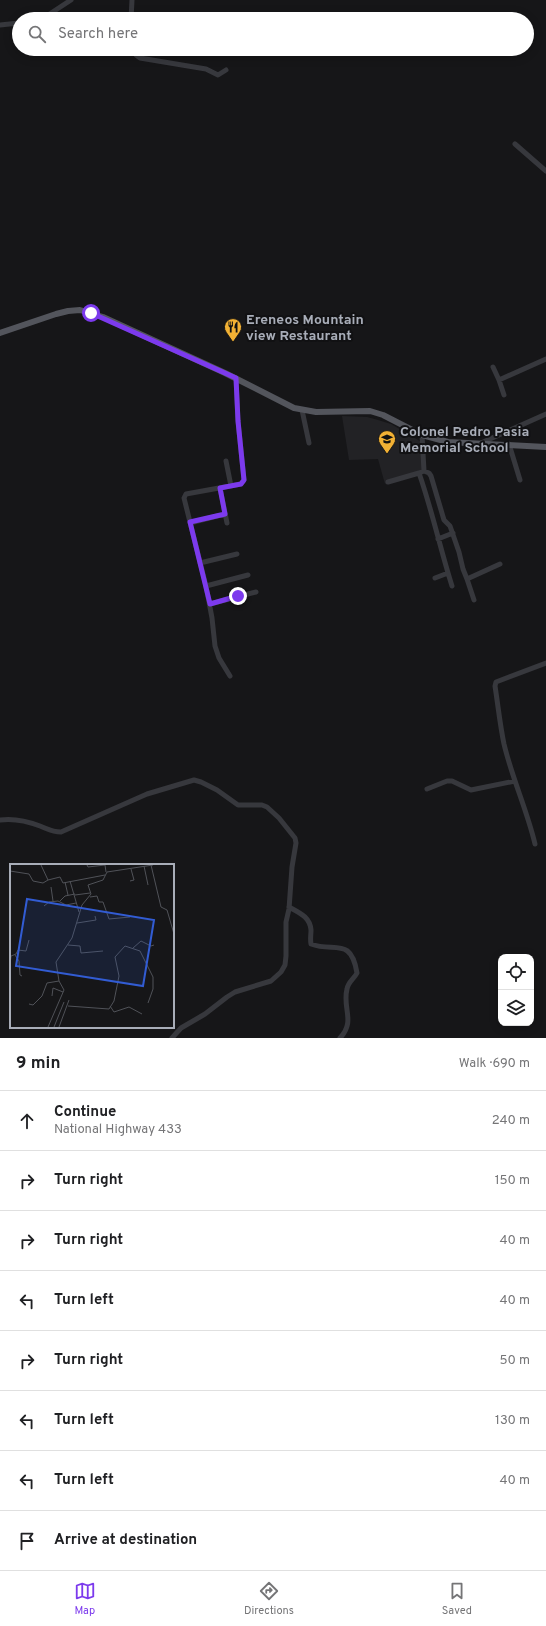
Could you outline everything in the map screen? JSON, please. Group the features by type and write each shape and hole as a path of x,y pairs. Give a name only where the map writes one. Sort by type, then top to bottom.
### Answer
{"main road":[{"path":"0,333 56,314 80,310 102,317 236,378 287,405 302,410 316,412 370,411 383,415 422,435 448,442 546,446"}],"street":[{"path":"53,12 71,0"},
{"path":"131,12 132,0"},
{"path":"0,25 12,24"},
{"path":"137,56 140,58 206,69 218,75 226,70"},
{"path":"515,144 546,171"},
{"path":"499,380 546,359"},
{"path":"493,367 504,395"},
{"path":"230,676 217,652 210,604 184,495 241,484 244,480 238,421 236,378"},
{"path":"302,410 310,443"},
{"path":"480,444 546,414"},
{"path":"422,435 421,472 452,586"},
{"path":"509,444 520,480"},
{"path":"226,461 231,486"},
{"path":"388,482 421,472 429,473 444,520 450,526 453,533 463,569 474,600"},
{"path":"220,488 227,523"},
{"path":"190,522 225,514"},
{"path":"438,539 453,533"},
{"path":"200,563 237,554"},
{"path":"467,579 500,564"},
{"path":"435,578 448,573"},
{"path":"206,586 248,575"},
{"path":"210,604 256,592"},
{"path":"535,844 526,808 515,781 504,744 495,684 546,664"},
{"path":"0,820 15,819 53,832 61,832 147,794 188,781 201,782 217,790 238,805 262,805 267,807 279,818 295,838 296,844 285,934 285,965 271,981 235,992 205,1014 181,1028 172,1038"},
{"path":"427,789 447,781 452,781 471,790 515,781"},
{"path":"289,907 302,914 307,919 311,931 311,944 316,946 342,948 348,951 352,957 357,973 346,989 348,1024 345,1033 340,1038"}],"shaded area":[{"name":"Colonel Pedro Pasia Memorial School","path":"342,416 367,417 391,424 423,443 424,471 385,484 378,459 349,460"}],"place":[{"name":"Ereneos Mountain view Restaurant","path":"233,342"},
{"name":"Colonel Pedro Pasia Memorial School","path":"387,454"}],"route":[{"path":"91,313 236,378 238,421 245,473 244,480 241,484 220,488 225,514 190,522 210,604 238,596"}]}
